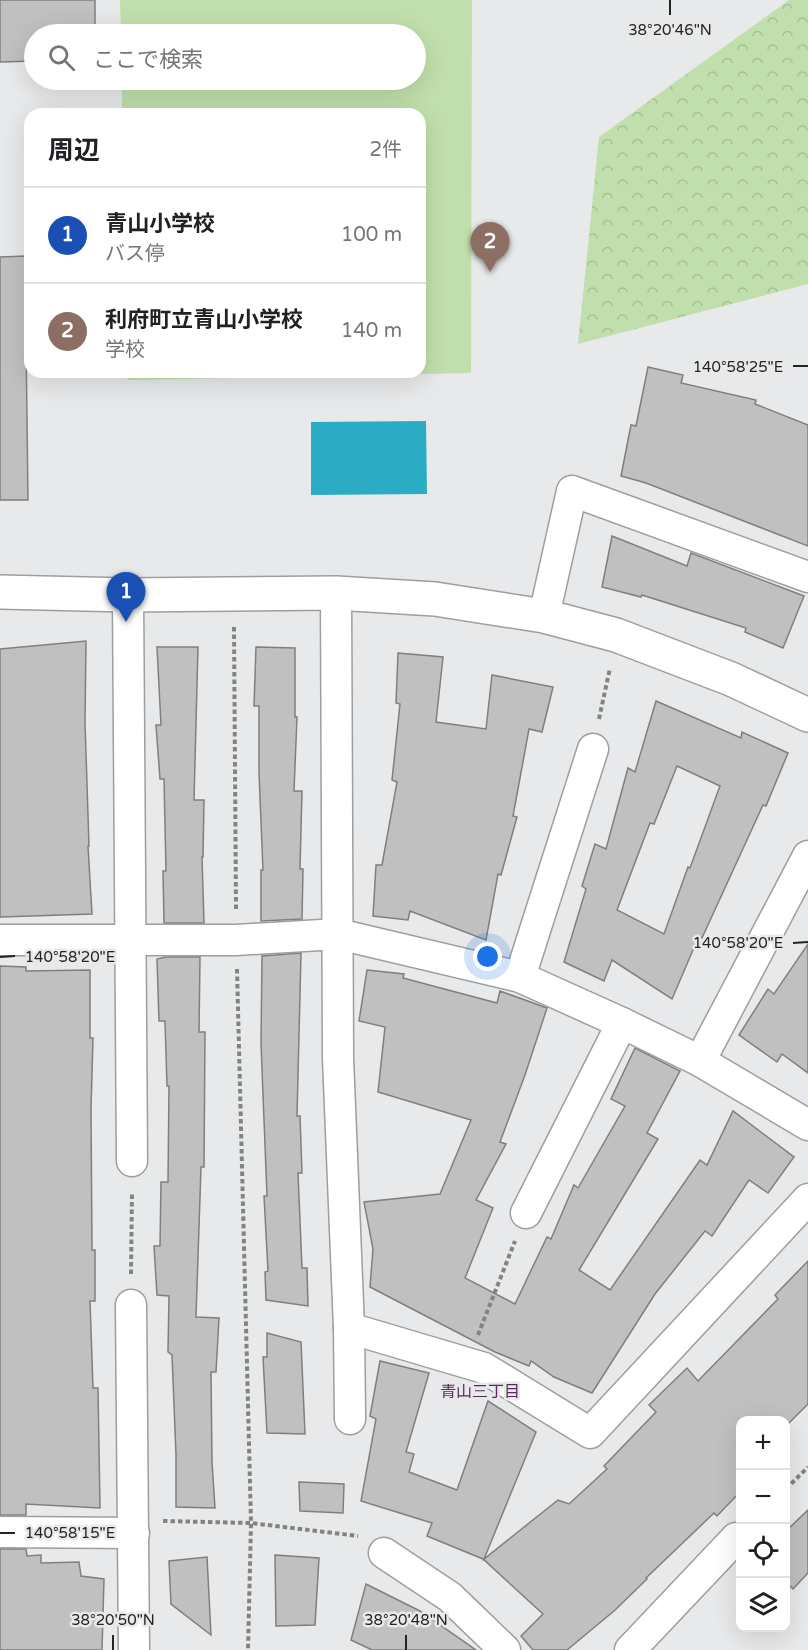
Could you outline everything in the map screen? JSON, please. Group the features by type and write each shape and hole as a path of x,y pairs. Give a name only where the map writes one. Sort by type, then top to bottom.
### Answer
{"street":[{"path":"544,616 572,491 808,578"},
{"path":"0,592 128,595 336,593 435,599 544,616 616,635 731,679 808,715"},
{"path":"336,593 338,1058 349,1328 350,1419"},
{"path":"128,595 132,1161"},
{"path":"520,977 593,749"},
{"path":"700,1061 808,856"},
{"path":"0,940 236,940 338,934 520,977 700,1061 808,1125"},
{"path":"526,1213 622,1023"},
{"path":"349,1328 484,1368 590,1433 808,1199"},
{"path":"130,1305 134,1650"},
{"path":"0,1532 134,1533"},
{"path":"630,1650 736,1538"},
{"path":"384,1553 450,1597 505,1650"}],"path":[{"path":"234,593 236,940 251,1523 248,1650"},
{"path":"593,749 616,635"},
{"path":"130,1305 132,1161"},
{"path":"467,1363 526,1213"},
{"path":"790,1485 808,1467"},
{"path":"134,1533 164,1521 251,1523 365,1537 384,1553"}],"green space":[{"path":"120,0 472,0 471,373 426,374 426,108 122,108 122,90 426,90 426,24 121,24"},
{"path":"789,0 808,0 808,284 578,344 599,137"},
{"path":"128,378 226,378 128,380"}],"water":[{"path":"426,421 427,494 311,495 311,422"}],"building":[{"path":"0,0 95,0 95,24 24,24 24,61 0,62"},
{"path":"24,256 24,378 26,378 28,500 0,500 0,257"},
{"path":"648,367 683,375 681,383 756,400 755,404 808,425 808,546 646,483 621,476 631,425 636,426"},
{"path":"612,536 687,566 691,553 804,596 783,648 745,632 746,628 642,595 641,597 602,587"},
{"path":"86,641 85,722 92,914 0,917 0,649"},
{"path":"157,647 198,647 194,800 204,800 202,857 204,923 164,923 163,871 166,871 164,779 160,779 156,725 161,725"},
{"path":"256,647 295,648 295,717 297,717 294,791 302,791 300,869 303,869 302,919 261,921 261,870 263,870 259,706 254,706"},
{"path":"398,653 443,657 436,722 486,729 492,675 553,687 542,732 529,729 513,816 517,817 501,875 498,874 486,940 410,911 408,920 373,916 376,865 382,865 397,782 392,780 400,704 396,703"},
{"path":"656,701 741,738 742,732 788,753 766,806 763,805 702,938 699,936 672,999 612,960 604,981 564,962 586,889 582,886 595,844 606,849 628,768 635,772","holes":["677,766 720,786 664,934 617,910 650,823 654,824"]},
{"path":"808,944 808,1073 782,1054 777,1062 739,1035 768,989 774,994"},
{"path":"301,953 297,1116 300,1116 302,1173 298,1173 302,1268 307,1268 308,1306 266,1300 265,1272 268,1271 261,1044 262,956"},
{"path":"200,957 199,1032 205,1032 204,1167 201,1167 196,1317 219,1318 216,1372 211,1372 215,1508 176,1507 172,1355 168,1352 169,1296 157,1295 154,1246 160,1246 161,1182 168,1182 169,1086 167,1086 165,1021 159,1021 157,959"},
{"path":"0,966 26,967 26,971 90,970 90,1038 93,1038 92,1250 95,1250 95,1301 90,1301 93,1388 98,1388 100,1508 26,1504 26,1515 0,1515"},
{"path":"367,970 404,974 403,978 497,1003 500,991 547,1008 500,1142 506,1144 476,1200 493,1208 465,1278 515,1304 547,1237 551,1239 574,1185 578,1188 625,1106 611,1099 635,1048 680,1071 647,1133 658,1139 579,1270 610,1290 700,1160 707,1165 733,1111 794,1157 768,1193 749,1180 712,1236 705,1231 655,1294 592,1393 554,1377 531,1361 529,1366 495,1352 370,1287 373,1249 364,1202 440,1194 471,1120 378,1092 385,1027 359,1021"},
{"path":"808,1261 808,1404 790,1422 790,1416 736,1416 736,1496 717,1516 714,1513 614,1611 567,1650 533,1650 521,1636 543,1614 483,1559 427,1536 432,1523 361,1501 376,1419 370,1416 380,1361 429,1373 406,1452 414,1454 409,1472 457,1490 488,1401 536,1432 484,1559 558,1500 569,1504 607,1469 604,1466 656,1412 649,1405 687,1368 698,1381 778,1299 775,1295"},
{"path":"267,1333 301,1342 305,1434 267,1433 263,1357 267,1357"},
{"path":"299,1482 344,1484 343,1513 300,1511"},
{"path":"808,1510 808,1573 793,1589 790,1586 790,1527"},
{"path":"0,1549 26,1549 27,1556 41,1555 41,1563 79,1562 81,1576 104,1579 102,1650 0,1650"},
{"path":"275,1555 319,1558 315,1625 276,1626"},
{"path":"207,1557 211,1635 171,1604 169,1561"},
{"path":"366,1584 420,1611 476,1650 372,1650 351,1640"}],"place":[{"name":"利府町立青山小学校","path":"490,272"},
{"name":"青山小学校","path":"126,622"}],"district":[{"name":"青山三丁目","path":"480,1391"}]}
